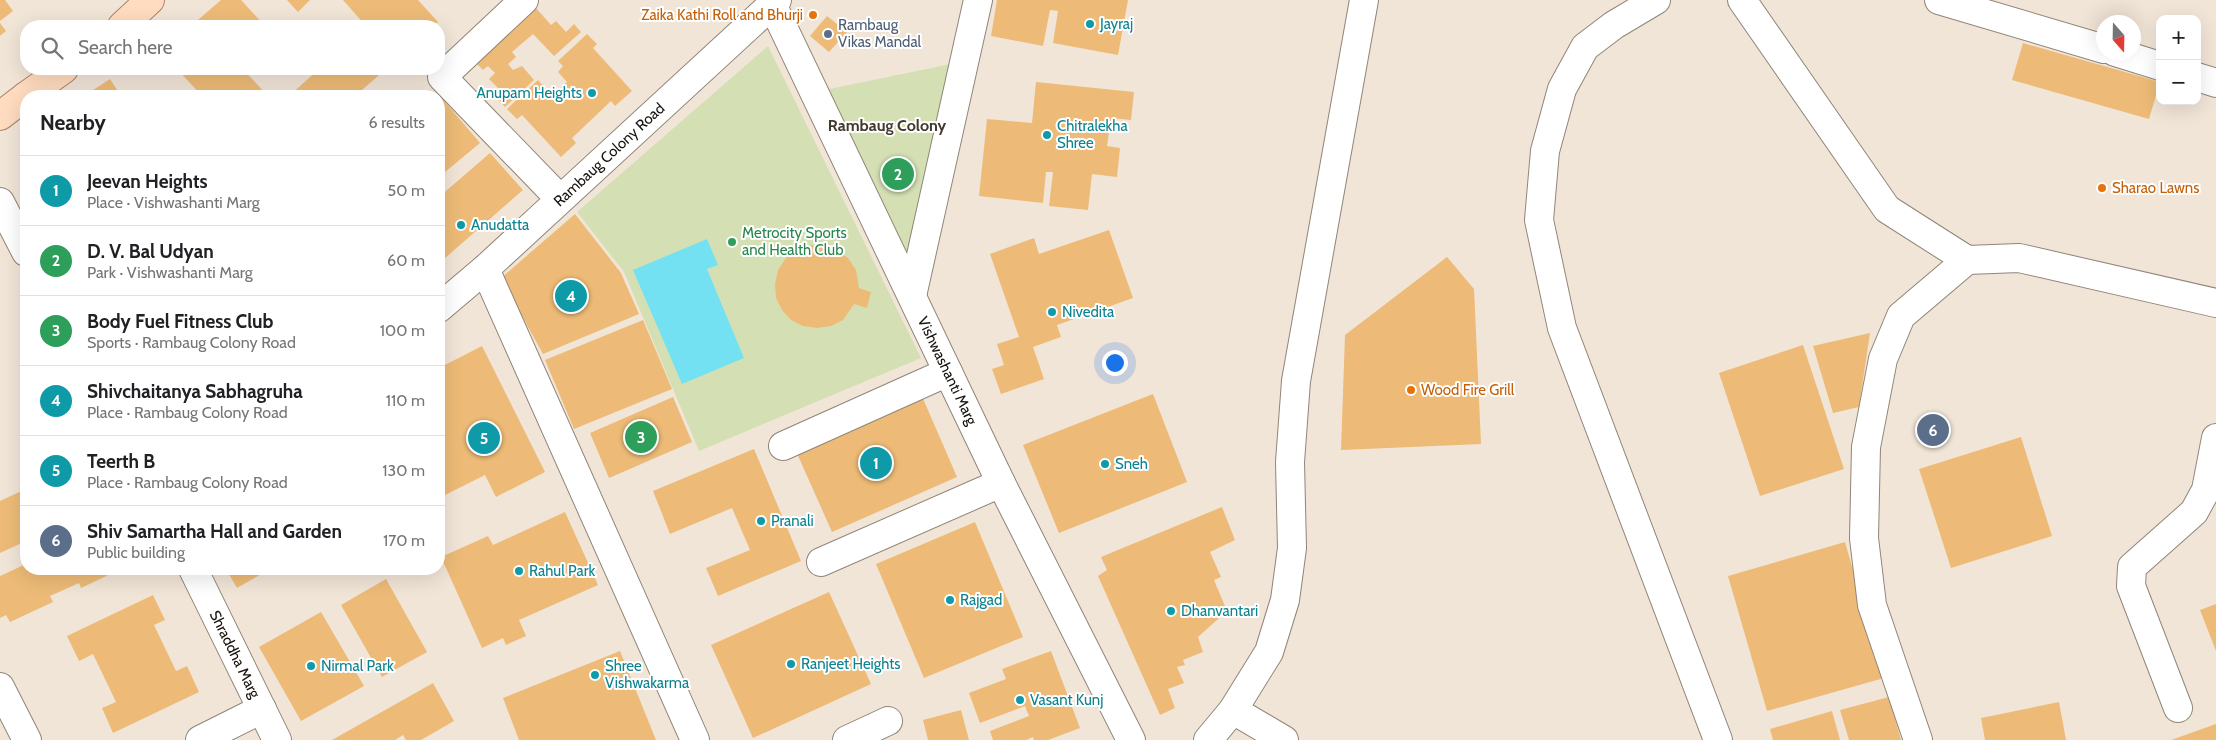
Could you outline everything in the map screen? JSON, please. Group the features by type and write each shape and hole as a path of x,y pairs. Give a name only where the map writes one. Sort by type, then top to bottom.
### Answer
{"main road":[{"path":"128,20 150,0"},
{"path":"34,90 56,75"},
{"path":"0,116 20,101"}],"street":[{"path":"445,74 524,0"},
{"path":"912,296 978,0"},
{"path":"1208,740 1233,710 1269,652 1285,600 1292,548 1290,462 1296,381 1364,0"},
{"path":"1656,0 1614,25 1585,47 1562,89 1545,151 1539,220 1562,328 1718,740"},
{"path":"1742,0 1887,209 1967,260 2019,258 2216,303"},
{"path":"1939,0 2096,47"},
{"name":"Rambaug Colony Road","path":"445,303 485,269 774,2"},
{"name":"Vishwashanti Marg","path":"774,2 1001,483 1130,740"},
{"path":"2141,60 2156,65"},
{"path":"444,75 442,77 560,200"},
{"path":"2201,78 2216,83"},
{"path":"0,202 20,240"},
{"path":"1918,740 1872,605 1864,538 1866,448 1883,359 1901,316 1967,260"},
{"path":"485,269 695,740"},
{"path":"782,446 948,372"},
{"path":"2178,708 2131,586 2132,567 2194,512 2206,490 2216,438"},
{"path":"821,562 1001,483"},
{"name":"Shraddha Marg","path":"196,575 278,740"},
{"path":"0,687 26,740"},
{"path":"200,740 262,709"},
{"path":"1233,710 1284,740"},
{"path":"847,740 888,721"}],"green space":[{"name":"Metrocity Sports and Health Club","path":"768,46 921,358 699,451 624,272 577,212"},
{"path":"951,64 908,259 829,89"}],"water":[{"path":"707,239 718,265 707,269 744,358 682,384 633,270"}],"building":[{"path":"0,0 5,0 13,11 0,21"},
{"path":"221,0 241,0 259,20 198,20"},
{"path":"287,0 310,0 298,12"},
{"path":"343,0 418,0 436,20 361,20"},
{"name":"Jayraj","path":"997,0 1128,0 1118,55 1053,43 1058,11 1050,10 1043,46 991,36"},
{"name":"Anupam Heights","path":"536,8 551,25 556,21 566,32 574,24 581,32 554,56 533,34 512,52 516,57 508,64 513,70 522,66 534,80 505,107 493,93 498,88 489,79 495,73 488,66 483,70 471,58 513,29"},
{"name":"Rambaug Vikas Mandal","path":"827,16 847,32 829,52 810,36"},
{"path":"0,23 6,31 0,36"},
{"name":"Anupam Heights","path":"587,34 597,44 593,48 632,91 615,106 611,101 572,138 576,143 561,157 522,115 517,119 507,109 538,80 552,96 567,82 558,72 563,66 558,61"},
{"path":"2023,43 2156,81 2156,95 2149,119 2012,80"},
{"path":"183,75 249,75 262,90 196,90"},
{"path":"312,75 379,75 362,90 296,90"},
{"path":"110,79 117,90 93,90"},
{"name":"Chitralekha Shree","path":"1036,82 1134,92 1131,120 1111,118 1107,146 1120,148 1117,177 1092,174 1088,210 1049,206 1053,172 1046,172 1043,203 979,196 987,119 1032,123"},
{"path":"445,102 480,143 445,172"},
{"name":"Anudatta","path":"490,153 523,190 445,258 445,192"},
{"path":"575,214 621,273 639,314 543,354 501,278"},
{"name":"Nivedita","path":"1109,230 1133,298 1057,325 1061,337 1033,347 1044,379 1001,394 992,369 1004,365 997,344 1019,337 990,254 1034,238 1039,254"},
{"path":"810,245 824,245 837,250 848,258 856,270 859,288 871,292 867,308 854,304 843,320 831,326 817,328 803,326 791,320 782,310 776,298 775,284 778,270 786,258 797,249"},
{"name":"Wood Fire Grill","path":"1447,257 1474,289 1481,444 1341,450 1345,335"},
{"path":"643,320 672,389 574,429 545,360"},
{"path":"1870,333 1859,407 1833,413 1813,346"},
{"path":"1803,345 1844,469 1760,496 1719,373"},
{"path":"482,346 545,472 496,497 485,475 445,495 445,365"},
{"path":"921,394 957,477 832,532 795,449"},
{"name":"Sneh","path":"1153,394 1187,482 1059,533 1023,445"},
{"path":"673,397 692,442 609,478 590,433"},
{"path":"2021,437 2052,536 1951,568 1919,469"},
{"name":"Pranali","path":"754,449 801,561 718,596 706,568 750,550 732,508 670,534 653,491"},
{"path":"20,492 20,544 0,553 0,501"},
{"name":"Dhanvantari","path":"1222,507 1235,540 1210,552 1221,577 1214,580 1227,611 1198,637 1203,652 1183,660 1185,665 1177,667 1184,683 1168,689 1175,708 1160,715 1098,576 1107,570 1101,557"},
{"name":"Rahul Park","path":"565,512 598,585 519,620 526,636 506,645 503,638 482,648 445,566 445,555 488,536 493,545"},
{"name":"Rajgad","path":"975,522 1023,637 924,678 876,564"},
{"path":"1845,542 1884,678 1767,711 1728,576"},
{"path":"20,567 20,575 108,575 81,588 79,583 50,596 53,602 10,622 6,615 0,618 0,576"},
{"path":"229,575 260,575 237,588"},
{"name":"Nirmal Park","path":"386,579 427,652 382,677 341,605"},
{"name":"Ranjeet Heights","path":"829,592 871,684 753,738 711,645"},
{"path":"153,595 165,620 154,625 176,671 187,666 199,692 113,733 102,708 116,702 93,654 79,661 67,636"},
{"path":"2216,604 2216,651 2200,610"},
{"name":"Nirmal Park","path":"321,612 364,686 301,721 259,647"},
{"name":"Shree Vishwakarma","path":"620,651 656,740 519,740 503,698"},
{"name":"Vasant Kunj","path":"1051,651 1080,728 1048,740 1034,740 1033,737 1026,740 993,740 990,731 1029,716 1025,706 980,723 969,693 1006,679 1002,669"},
{"path":"433,683 454,721 421,740 406,740 403,735 395,740 332,740"},
{"path":"1889,697 1901,740 1849,740 1840,710"},
{"path":"2059,702 2066,740 1985,740 1981,718"},
{"path":"961,710 969,740 928,740 923,720"},
{"path":"1832,711 1840,740 1773,740 1770,729"},
{"path":"2216,724 2216,740 2171,740"}],"place":[{"name":"Zaika Kathi Roll and Bhurji","path":"813,15"},
{"name":"Jayraj","path":"1090,24"},
{"name":"Rambaug Vikas Mandal","path":"828,34"},
{"name":"Anupam Heights","path":"592,93"},
{"name":"Chitralekha Shree","path":"1047,135"},
{"name":"D. V. Bal Udyan","path":"898,174"},
{"name":"Sharao Lawns","path":"2102,188"},
{"name":"Anudatta","path":"461,225"},
{"name":"Metrocity Sports and Health Club","path":"732,242"},
{"name":"Shivchaitanya Sabhagruha","path":"571,296"},
{"name":"Nivedita","path":"1052,312"},
{"name":"Wood Fire Grill","path":"1411,390"},
{"name":"Shiv Samartha Hall and Garden","path":"1933,430"},
{"name":"Body Fuel Fitness Club","path":"641,437"},
{"name":"Teerth B","path":"484,438"},
{"name":"Jeevan Heights","path":"876,463"},
{"name":"Sneh","path":"1105,464"},
{"name":"Pranali","path":"761,521"},
{"name":"Rahul Park","path":"519,571"},
{"name":"Rajgad","path":"950,600"},
{"name":"Dhanvantari","path":"1171,611"},
{"name":"Ranjeet Heights","path":"791,664"},
{"name":"Nirmal Park","path":"311,666"},
{"name":"Shree Vishwakarma","path":"595,675"},
{"name":"Vasant Kunj","path":"1020,700"}],"district":[{"name":"Rambaug Colony","path":"887,125"}]}
